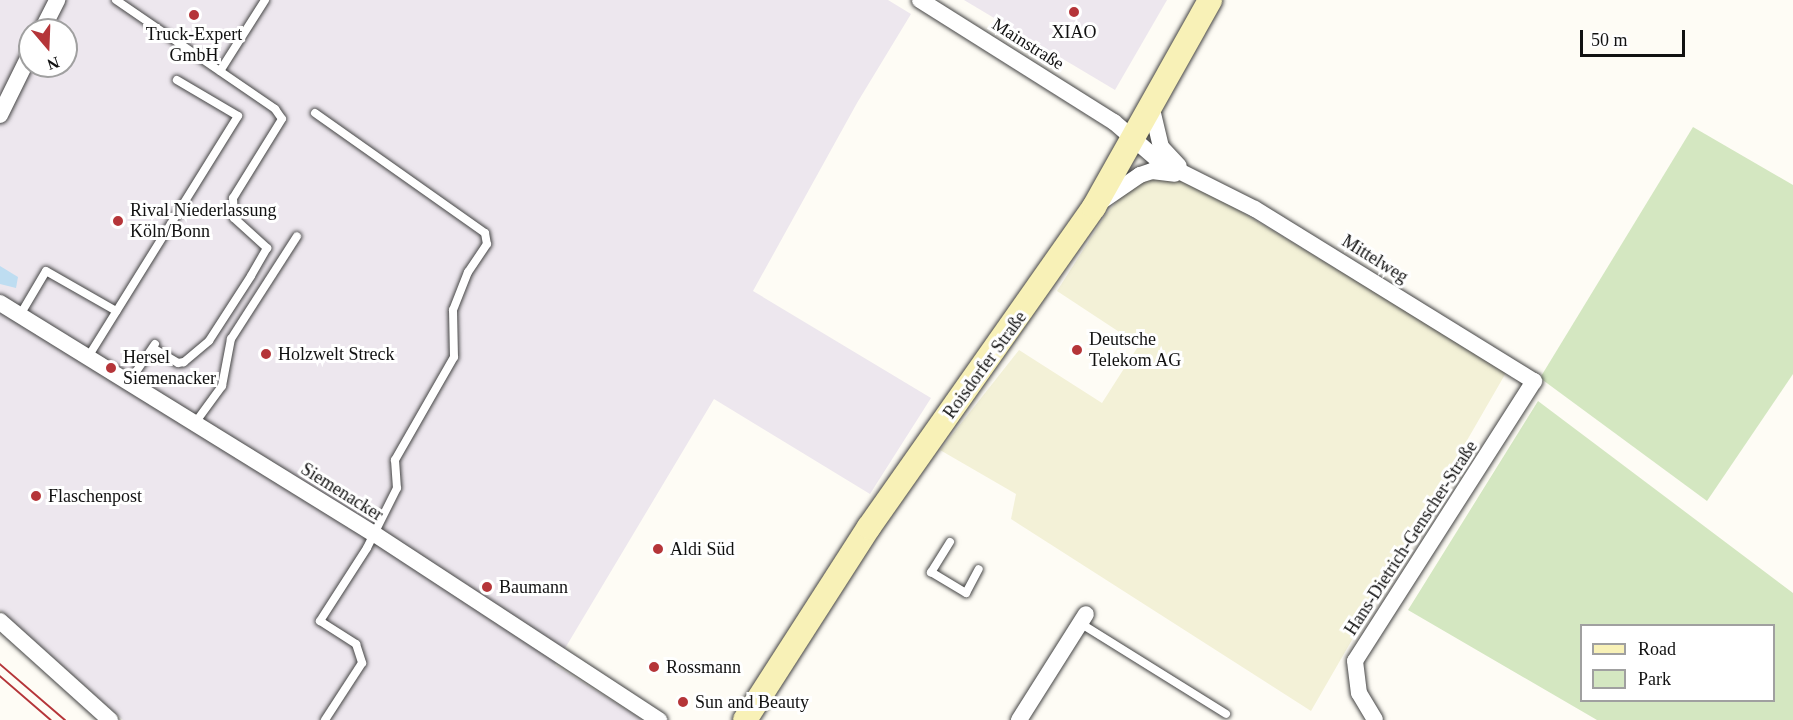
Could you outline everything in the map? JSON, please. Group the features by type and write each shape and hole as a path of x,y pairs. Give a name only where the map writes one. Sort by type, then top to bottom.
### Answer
{"main road":[{"name":"Roisdorfer Straße","path":"745,720 869,527 1094,207 1210,0"}],"street":[{"path":"48,18 57,0"},
{"name":"Mainstraße","path":"920,0 1114,122"},
{"path":"0,116 18,78"},
{"name":"Mittelweg","path":"1151,105 1161,147 1190,178"},
{"name":"Mittelweg","path":"1114,122 1159,161 1255,209 1534,381"},
{"name":"Mittelweg","path":"1094,207 1140,175 1165,172 1190,178"},
{"name":"Siemenacker","path":"0,303 372,533 659,720"},
{"name":"Hans-Dietrich-Genscher-Straße","path":"1375,720 1359,693 1355,661 1534,381"},
{"path":"1019,720 1083,618"},
{"path":"0,621 110,720"}],"lane":[{"path":"117,0 276,109 282,119 233,198 234,218 267,248 204,345 178,363 154,346 129,382"},
{"path":"220,71 265,0"},
{"path":"87,357 238,116 177,80"},
{"path":"315,113 485,233 487,244 468,272 453,310 454,357 395,460 398,488 320,621 356,644 362,663 325,720"},
{"path":"195,423 222,386 231,339 297,236"},
{"path":"20,315 46,271 116,311"},
{"path":"950,542 931,572 966,593 979,569"},
{"path":"1083,618 1226,714"}],"shaded area":[{"path":"0,0 888,0 911,14 857,103 753,291 931,398 870,494 714,399 555,665 643,720 123,720 0,610"},
{"path":"964,0 1167,0 1115,90"},
{"path":"1149,178 1178,179 1208,192 1507,371 1311,711 1011,519 1016,494 940,450 1019,350 1102,403 1139,345 1057,291 1106,214 1128,189"}],"green space":[{"path":"1693,127 1793,185 1793,374 1707,501 1540,378"},
{"path":"1538,401 1793,593 1793,720 1597,720 1408,610"}],"water":[{"path":"0,266 18,277 16,288 0,284"}],"tram line":[{"path":"0,664 65,720"},
{"path":"0,676 51,720"}],"place":[{"name":"XIAO","path":"1074,12"},
{"name":"Truck-Expert GmbH","path":"194,15"},
{"name":"Rival Niederlassung Köln/Bonn","path":"118,221"},
{"name":"Deutsche Telekom AG","path":"1077,350"},
{"name":"Holzwelt Streck","path":"266,354"},
{"name":"Hersel Siemenacker","path":"111,368"},
{"name":"Flaschenpost","path":"36,496"},
{"name":"Aldi Süd","path":"658,549"},
{"name":"Baumann","path":"487,587"},
{"name":"Rossmann","path":"654,667"},
{"name":"Sun and Beauty","path":"683,702"}]}
